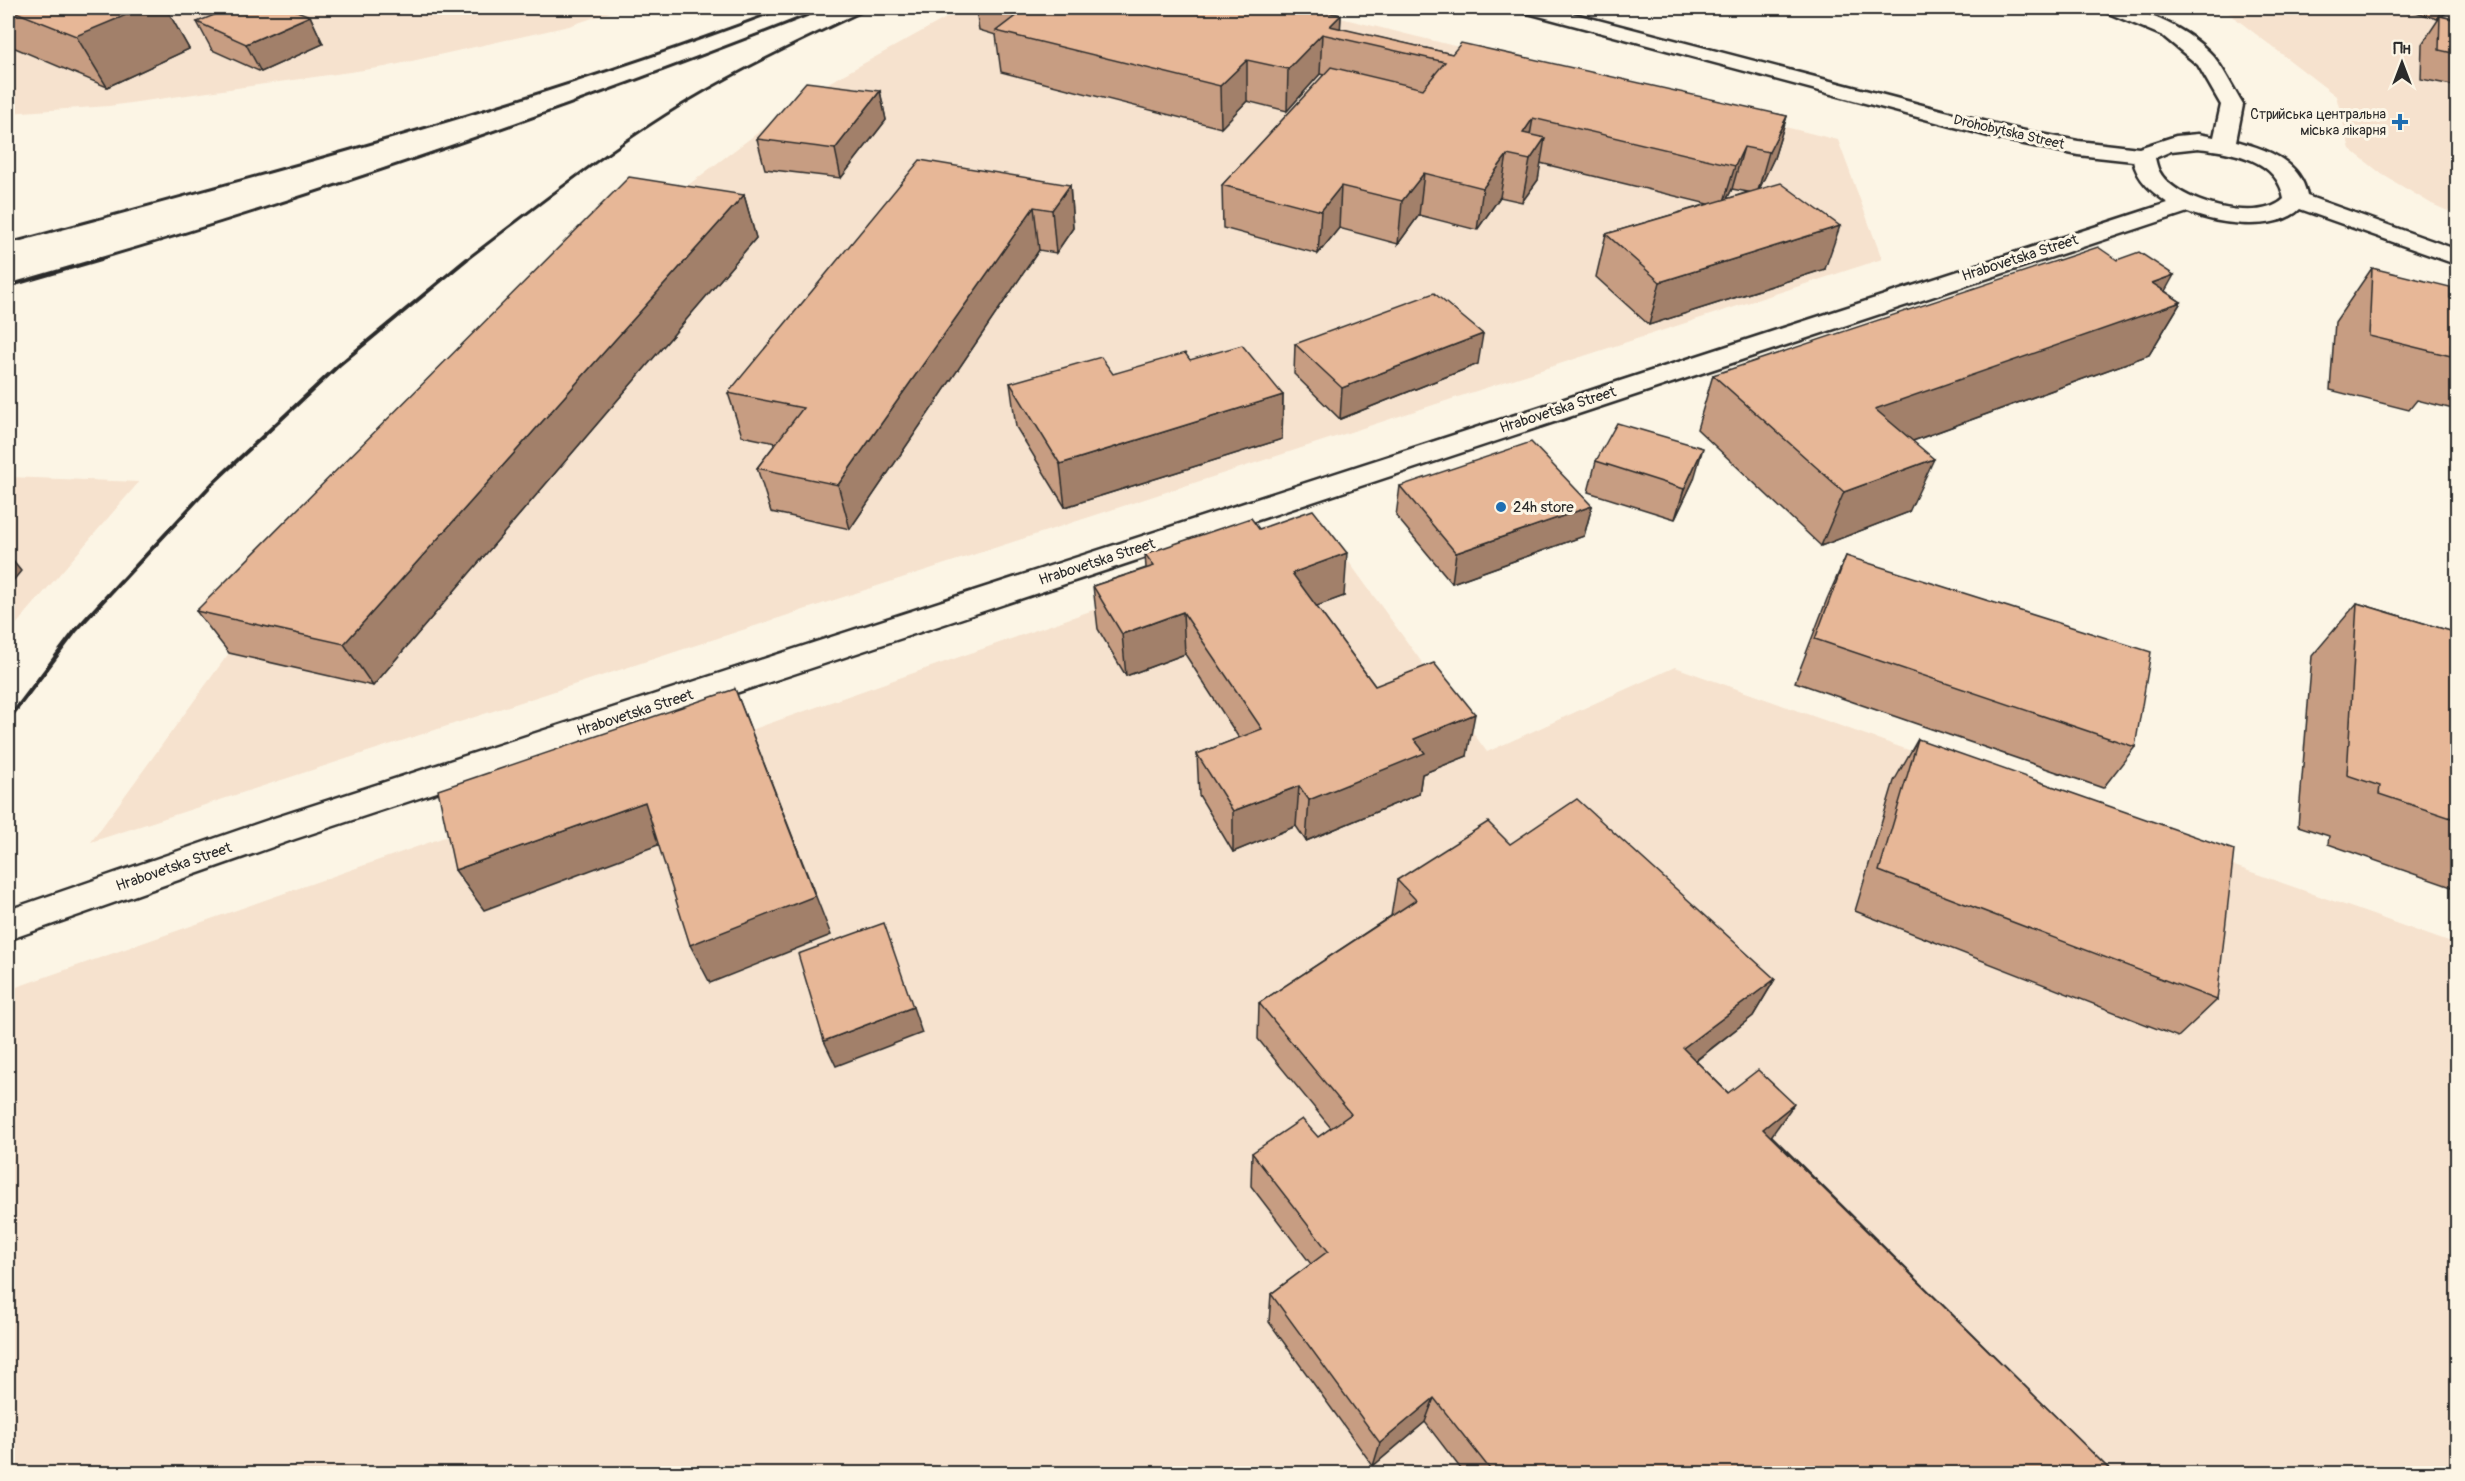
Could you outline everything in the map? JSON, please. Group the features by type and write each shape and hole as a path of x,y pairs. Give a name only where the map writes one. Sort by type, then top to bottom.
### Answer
{"street":[{"name":"Drohobytska Street","path":"1531,8 2008,134 2078,148 2143,156"},
{"path":"2113,8 2170,32 2206,61 2232,105 2224,144"},
{"path":"2198,141 2224,144 2257,155 2288,175 2296,188 2296,200 2285,210 2259,216 2214,212 2188,204 2165,193 2150,180 2143,167 2143,156 2157,147 2175,142 2198,141"},
{"path":"2296,200 2457,258"},
{"name":"Hrabovetska Street","path":"8,925 286,828 2188,204"}],"shaded area":[{"path":"8,8 622,8 569,26 385,67 109,106 8,113"},
{"path":"964,8 1300,8 1838,140 1882,259 91,842 229,653 643,219 812,92"},
{"name":"Стрийська центральна міська лікарня","path":"2222,8 2457,8 2457,215 2432,204 2383,175 2350,149 2336,96"},
{"path":"8,477 139,482 8,634"},
{"path":"1325,529 1487,752 1675,667 2457,945 2457,1473 8,1473 8,990"}],"building":[{"path":"8,8 143,8 76,36"},
{"path":"231,8 289,8 310,16 246,44 197,22"},
{"path":"1026,8 1308,8 1341,15 1330,26 1452,54 1461,43 1787,116 1769,152 1744,147 1735,166 1533,118 1523,133 1545,138 1530,160 1507,155 1483,188 1424,173 1402,201 1341,186 1321,211 1222,185 1331,67 1423,89 1445,62 1322,34 1288,69 1247,60 1220,86 996,31"},
{"path":"2440,16 2457,20 2457,54 2439,50"},
{"path":"806,82 880,91 835,149 757,139"},
{"path":"920,160 1070,185 1052,210 1034,207 838,485 757,468 803,408 728,393"},
{"path":"629,177 744,195 344,644 196,611"},
{"path":"1781,183 1840,226 1660,282 1606,234"},
{"path":"2098,247 2117,260 2139,252 2174,275 2152,283 2181,302 1875,409 1934,459 1844,492 1713,375"},
{"path":"2372,268 2450,287 2450,298 2457,300 2457,346 2451,344 2451,356 2369,336"},
{"path":"1434,293 1483,334 1342,388 1295,344"},
{"path":"1242,345 1283,395 1060,464 1010,383 1101,357 1113,374 1185,353 1190,360"},
{"path":"1617,423 1703,448 1684,489 1596,461"},
{"path":"1531,442 1592,506 1456,553 1400,486"},
{"path":"1313,510 1347,553 1292,573 1375,686 1434,663 1475,714 1414,739 1425,753 1309,800 1299,786 1233,811 1197,754 1262,729 1183,612 1122,634 1093,586 1154,566 1145,554 1251,518 1259,529"},
{"path":"1846,556 2151,652 2135,747 1815,639"},
{"path":"2357,603 2457,633 2457,820 2379,794 2380,786 2347,775"},
{"path":"735,689 815,896 690,945 645,802 455,870 438,790"},
{"path":"1918,739 2234,850 2217,1000 1879,871"},
{"path":"1577,799 1775,979 1683,1048 1728,1093 1758,1070 1794,1104 1763,1129 2113,1473 1493,1473 1434,1398 1380,1443 1271,1294 1328,1251 1252,1153 1302,1119 1318,1137 1351,1114 1259,1003 1416,900 1397,880 1488,822 1510,844"},
{"path":"884,923 913,1007 824,1041 798,954"}],"railway":[{"path":"8,243 302,163 496,106 689,43 784,8"},
{"path":"96,260 281,203 464,142 645,77 826,8"},
{"path":"466,260 602,157 659,119 755,64 871,8"},
{"path":"8,286 101,259"},
{"path":"120,583 212,484 339,365 467,259"},
{"path":"8,720 76,630 121,581"}],"place":[{"name":"Стрийська центральна міська лікарня","path":"2400,122"},
{"name":"24h store","path":"1501,507"}]}
